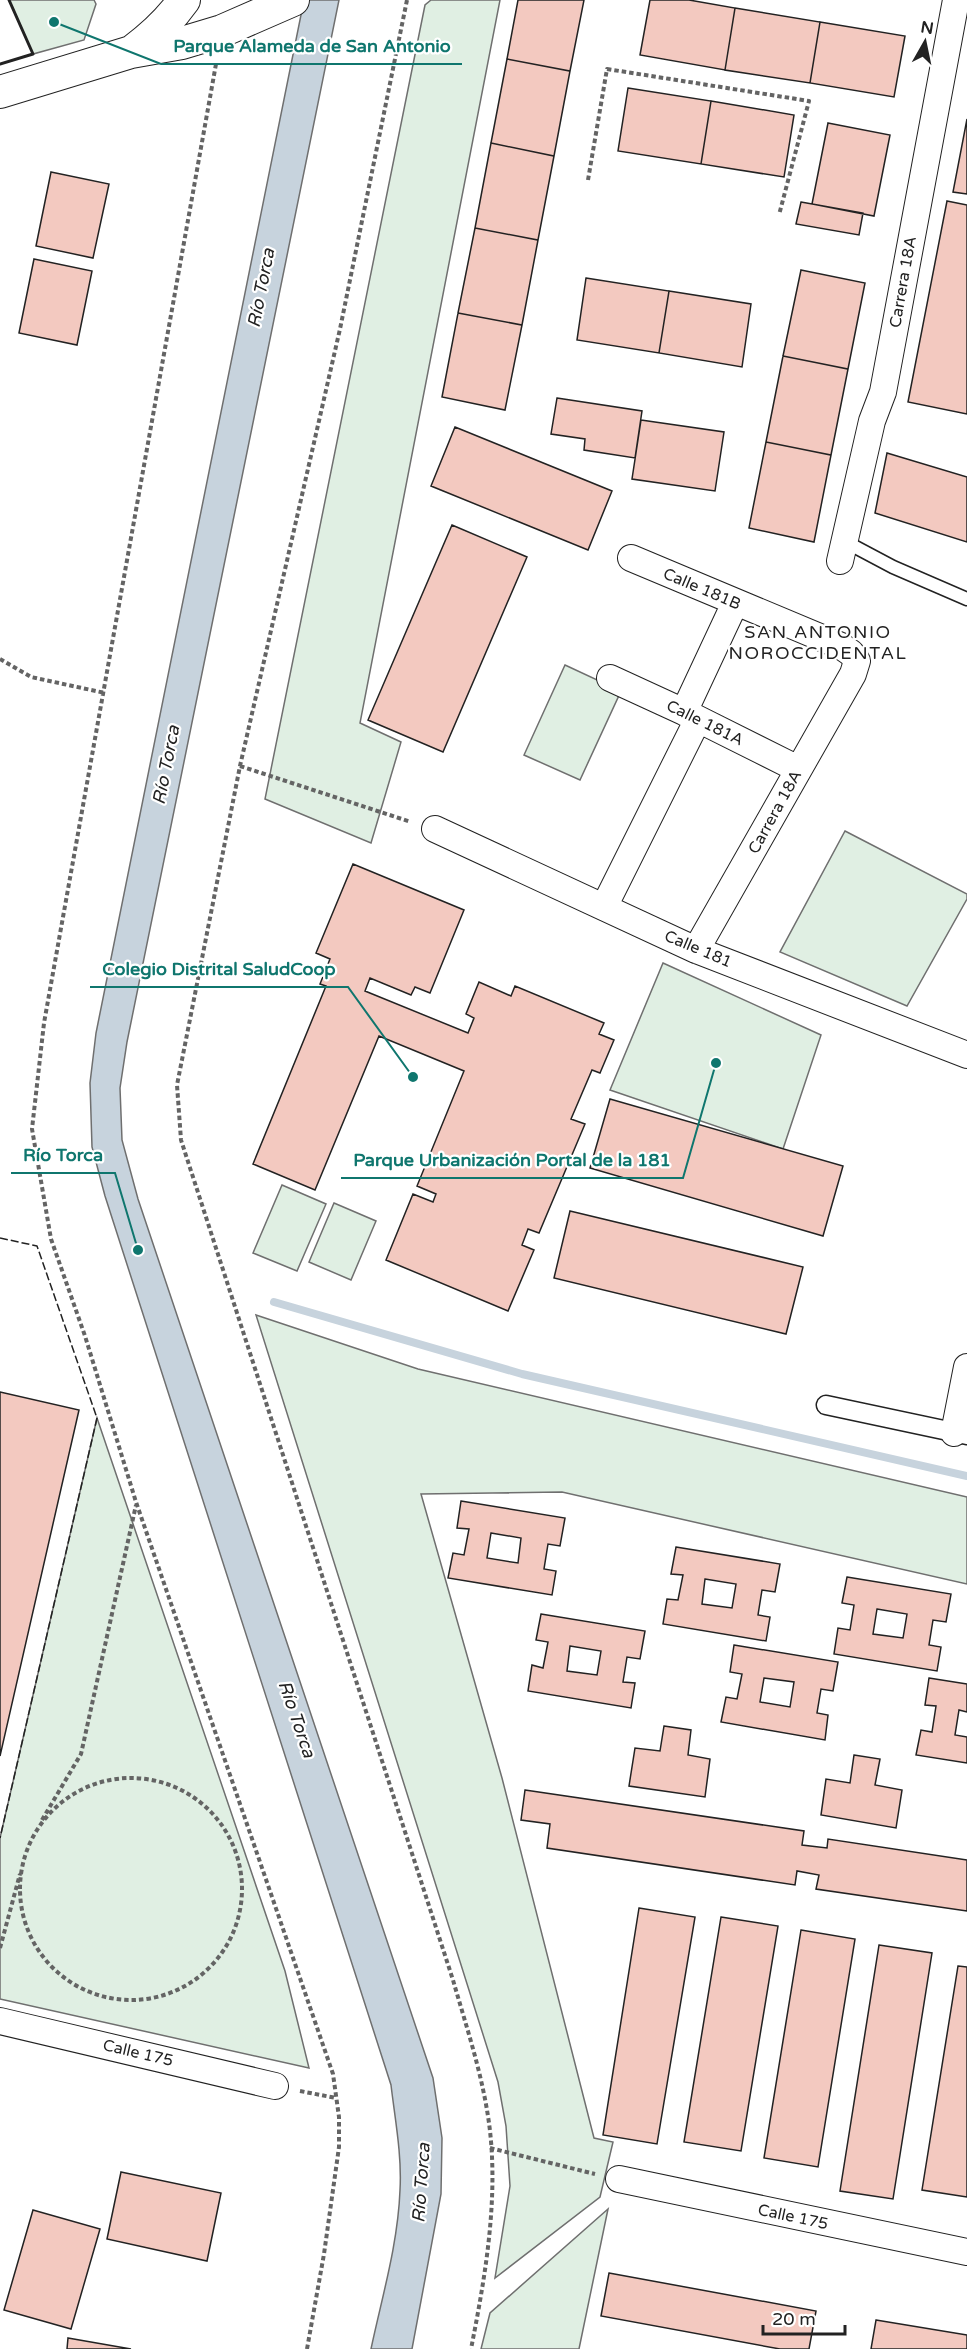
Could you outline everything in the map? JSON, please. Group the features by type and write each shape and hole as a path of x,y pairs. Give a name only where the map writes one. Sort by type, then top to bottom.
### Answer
{"street":[{"path":"131,52 153,36 173,16 184,0"},
{"name":"Carrera 18A","path":"842,551 872,421 883,392 956,0"},
{"path":"0,92 131,52 183,43 222,31 285,4"},
{"name":"Calle 181B","path":"631,558 841,646 857,661 853,674"},
{"path":"604,907 691,716 735,603"},
{"name":"Carrera 18A","path":"696,950 853,674"},
{"name":"Calle 181A","path":"610,678 798,769"},
{"name":"Calle 181","path":"435,830 696,950 967,1055"},
{"path":"826,1405 961,1434 967,1367"},
{"name":"Calle 175","path":"0,2021 275,2086"},
{"name":"Calle 175","path":"619,2179 967,2252"}],"lane":[{"path":"842,551 893,567 967,599"}],"path":[{"path":"407,0 339,329 240,766 177,1084 181,1140 453,1980 480,2076 490,2131 492,2198 482,2291 471,2349"},
{"path":"222,31 44,1023 32,1130 51,1239 85,1336 136,1502 333,2074 339,2117 339,2146 324,2254 307,2349"},
{"path":"588,180 607,69 809,101 779,214"},
{"path":"0,659 31,676 105,693"},
{"path":"240,766 435,830"},
{"path":"0,1948 22,1865 34,1833 81,1754 136,1502"},
{"path":"22,1865 20,1900 29,1935 49,1965 77,1987 99,1995 111,1999 146,2000 180,1990 210,1970 231,1941 242,1907 242,1873 239,1862 232,1840 212,1812 185,1791 152,1780 141,1779 118,1779 85,1788 56,1806 34,1833"},
{"path":"275,2086 336,2098"},
{"path":"490,2148 619,2179"}],"green space":[{"path":"9,0 94,0 96,4 84,40 33,54"},
{"path":"431,0 500,0 360,723 401,742 371,843 265,799 425,5"},
{"path":"565,665 621,691 580,780 524,755"},
{"path":"845,831 967,894 967,899 907,1006 780,952"},
{"path":"663,963 821,1035 783,1149 610,1090"},
{"path":"282,1185 326,1204 297,1271 253,1253"},
{"path":"334,1203 376,1221 351,1280 309,1262"},
{"path":"256,1315 418,1369 967,1497 967,1584 562,1492 421,1494 502,1778 594,2138 613,2142 600,2197 495,2278 510,2186 506,2126 498,2082"},
{"path":"97,1418 285,1971 309,2068 0,1999 0,1838"},
{"path":"608,2209 579,2349 481,2349 490,2313"}],"water":[{"path":"304,0 339,0 127,1042 120,1088 122,1140 138,1199 433,2078 442,2138 441,2194 412,2349 371,2349 393,2250 399,2210 400,2164 391,2085 105,1196 92,1147 90,1083 96,1033"}],"building":[{"path":"518,0 584,0 570,71 507,59"},
{"path":"650,0 689,0 735,8 725,70 640,55"},
{"path":"735,8 820,22 810,83 725,70"},
{"path":"820,22 905,36 894,97 810,83"},
{"path":"507,59 570,71 554,156 491,143"},
{"path":"628,88 711,101 701,164 618,151"},
{"path":"711,101 794,115 784,177 701,164"},
{"path":"967,119 967,194 953,192"},
{"path":"828,123 890,135 874,216 812,204"},
{"path":"491,143 554,156 538,240 475,228"},
{"path":"51,172 109,184 93,258 36,246"},
{"path":"947,201 967,205 967,414 908,402"},
{"path":"801,202 863,213 859,235 796,224"},
{"path":"475,228 538,240 522,325 458,313"},
{"path":"34,259 92,271 77,345 19,333"},
{"path":"801,270 865,283 848,369 783,356"},
{"path":"586,278 669,291 659,353 577,340"},
{"path":"669,291 751,304 742,367 659,353"},
{"path":"458,313 522,325 505,410 442,397"},
{"path":"783,356 848,369 831,455 766,442"},
{"path":"557,398 642,411 635,458 584,450 585,439 551,434"},
{"path":"641,420 724,432 715,491 632,479"},
{"path":"455,427 612,491 588,550 431,486"},
{"path":"766,442 831,455 814,542 749,528"},
{"path":"887,453 967,477 967,542 875,513"},
{"path":"452,525 527,557 443,752 368,720"},
{"path":"353,864 464,910 430,993 415,987 411,995 370,978 365,991 468,1033 474,1018 466,1014 479,982 511,996 515,986 604,1023 599,1034 614,1040 600,1073 592,1070 571,1119 585,1124 539,1233 528,1229 522,1245 534,1250 508,1311 386,1260 413,1194 433,1202 436,1194 417,1186 464,1071 379,1036 315,1190 253,1164 326,986 320,984 330,959 316,953"},
{"path":"610,1099 843,1166 823,1236 590,1168"},
{"path":"570,1211 803,1267 786,1334 554,1278"},
{"path":"0,1392 79,1410 0,1756"},
{"path":"461,1501 565,1518 560,1546 548,1544 544,1569 556,1571 552,1595 448,1578 453,1553 464,1555 469,1529 457,1528","holes":["491,1533 521,1538 518,1563 487,1558"]},
{"path":"676,1547 780,1564 775,1592 762,1590 758,1615 770,1617 766,1641 663,1624 667,1599 678,1600 683,1575 671,1574","holes":["705,1579 736,1584 732,1608 702,1604"]},
{"path":"847,1577 951,1594 946,1622 933,1620 929,1645 941,1647 937,1671 834,1654 838,1628 850,1630 854,1605 842,1603","holes":["877,1609 907,1614 903,1638 873,1634"]},
{"path":"541,1614 645,1631 640,1659 627,1657 623,1682 635,1683 631,1708 528,1691 532,1665 543,1668 548,1642 536,1640","holes":["570,1646 601,1651 597,1675 567,1671"]},
{"path":"734,1645 838,1662 833,1691 821,1689 817,1713 828,1715 825,1740 721,1722 726,1697 737,1699 742,1674 730,1672","holes":["764,1678 794,1682 790,1707 760,1702"]},
{"path":"929,1678 967,1684 967,1712 959,1710 955,1735 967,1737 967,1763 916,1755 921,1730 932,1732 936,1706 925,1705"},
{"path":"664,1726 691,1730 688,1755 710,1759 705,1797 629,1786 635,1748 660,1751"},
{"path":"854,1755 880,1759 875,1785 902,1790 896,1828 821,1815 826,1779 850,1783"},
{"path":"525,1790 804,1831 802,1845 827,1848 828,1839 967,1860 967,1911 816,1889 819,1875 797,1871 795,1885 547,1848 550,1824 521,1820"},
{"path":"639,1908 695,1917 657,2144 603,2135"},
{"path":"721,1917 778,1926 741,2151 684,2142"},
{"path":"801,1930 855,1939 818,2167 764,2158"},
{"path":"879,1945 932,1953 893,2199 840,2191"},
{"path":"958,1966 967,1967 967,2197 922,2190"},
{"path":"121,2172 221,2193 207,2261 107,2239"},
{"path":"33,2210 100,2229 71,2329 4,2310"},
{"path":"609,2273 816,2311 809,2349 780,2349 601,2316"},
{"path":"876,2320 967,2335 967,2349 871,2349"},
{"path":"68,2338 131,2349 67,2349"}],"waterway":[{"path":"274,1302 522,1374 967,1476"}],"fence":[{"path":"0,1238 37,1246 97,1418 0,1838"}],"wall":[{"path":"0,64 33,54 9,0"}],"place":[{"name":"Parque Alameda de San Antonio","path":"54,22"},
{"name":"Parque Urbanización Portal de la 181","path":"716,1063"},
{"name":"Colegio Distrital SaludCoop","path":"413,1077"},
{"name":"Río Torca","path":"138,1250"}],"district":[{"name":"SAN ANTONIO NOROCCIDENTAL","path":"818,642"}]}
